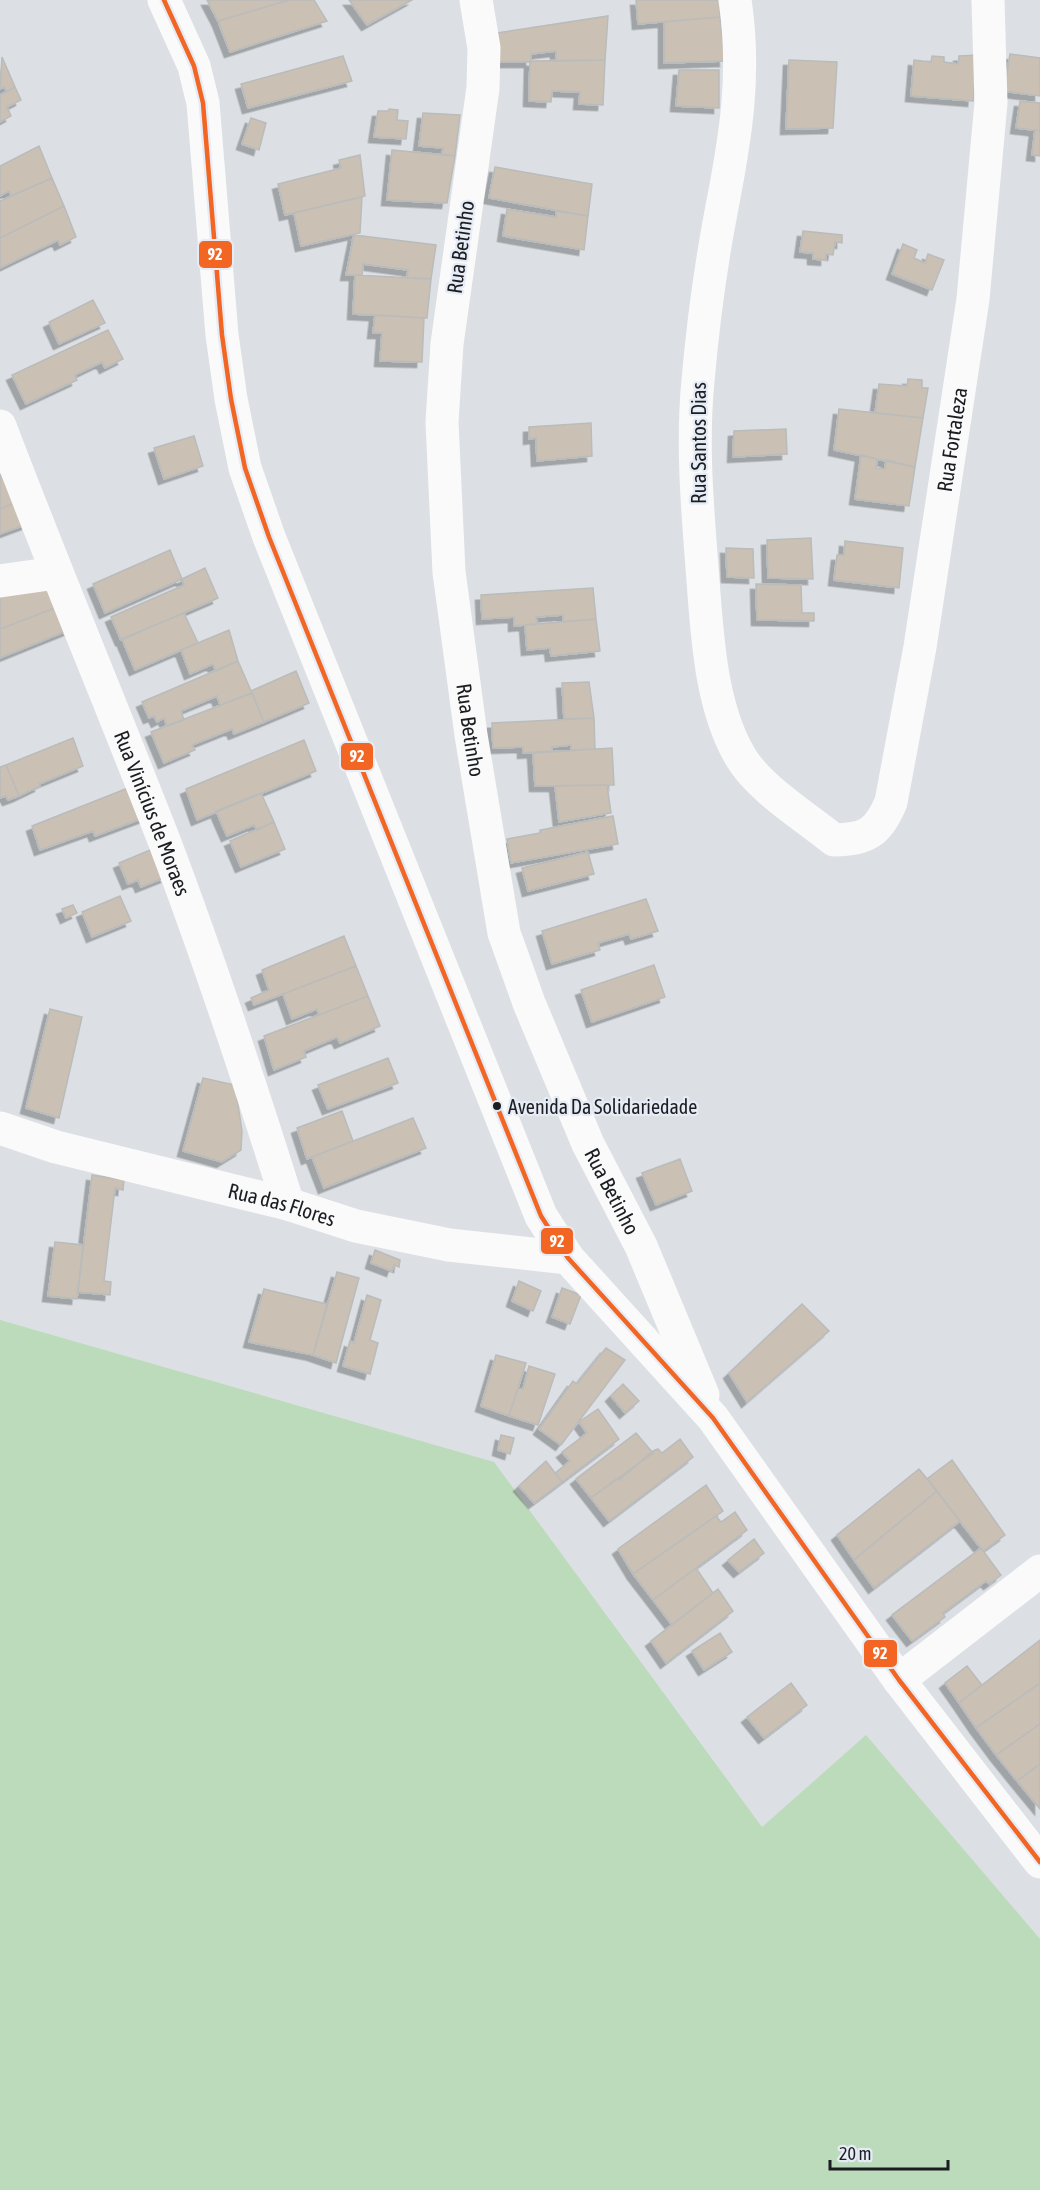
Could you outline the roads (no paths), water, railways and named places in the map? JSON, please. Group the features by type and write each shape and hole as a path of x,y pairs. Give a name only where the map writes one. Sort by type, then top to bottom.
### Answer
{"street":[{"path":"164,0 194,66 203,103 222,335 245,468 273,548 518,1164 541,1216 568,1258 713,1418 899,1680 1040,1862"},
{"name":"Rua Betinho","path":"476,0 484,48 483,88 447,344 442,422 449,572 471,735 504,933 529,1003 588,1144 641,1246 713,1418"},
{"name":"Rua Santos Dias","path":"735,0 741,90 734,150 712,271 697,383 697,504 707,628 722,714 740,758 762,782 834,840"},
{"name":"Rua Fortaleza","path":"834,840 859,839 882,824 891,802 920,647 973,299 991,103 988,0"},
{"name":"Rua Vinícius de Moraes","path":"0,426 56,573 165,844 242,1059 288,1204"},
{"path":"0,580 56,573"},
{"name":"Rua das Flores","path":"0,1128 56,1147 288,1204 356,1226 449,1245 568,1258"},
{"path":"899,1680 1040,1571"}],"place":[{"name":"Avenida Da Solidariedade","path":"497,1106"}]}
